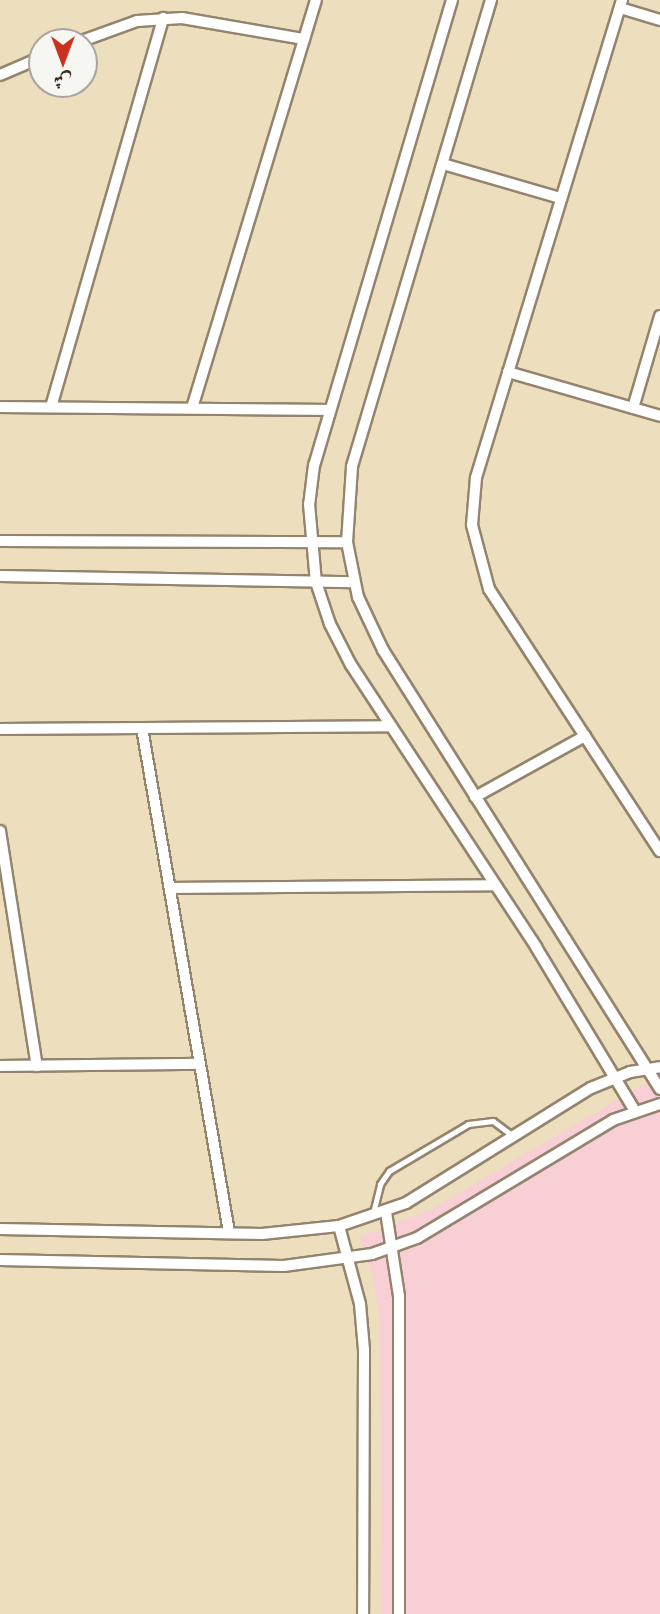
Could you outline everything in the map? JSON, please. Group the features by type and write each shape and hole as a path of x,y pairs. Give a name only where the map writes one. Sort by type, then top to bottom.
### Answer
{"street":[{"path":"192,408 316,0"},
{"path":"452,0 314,465 310,542 316,582 330,624 390,726 492,885 537,947 635,1111"},
{"path":"491,0 352,467 347,542 354,582 383,650 660,1088"},
{"path":"660,20 621,4 476,478 475,546 489,589 660,850"},
{"path":"98,34 113,28 163,18 201,19 304,39"},
{"path":"51,407 163,18"},
{"path":"0,75 28,63"},
{"path":"443,164 560,198"},
{"path":"633,408 660,316"},
{"path":"508,372 660,416"},
{"path":"0,407 329,410"},
{"path":"0,541 347,542"},
{"path":"0,576 354,582"},
{"path":"0,729 390,726"},
{"path":"142,727 229,1232"},
{"path":"475,797 585,736"},
{"path":"0,831 37,1066"},
{"path":"170,888 492,885"},
{"path":"0,1066 200,1064"},
{"path":"0,1229 295,1233 339,1226 386,1212 614,1077 660,1067"},
{"path":"0,1260 284,1266 350,1260 394,1248 417,1238 635,1111 660,1104"},
{"path":"386,1212 394,1248 399,1296 399,1614"},
{"path":"339,1226 350,1260 364,1350 363,1614"}],"lane":[{"path":"372,1216 374,1200 389,1171 468,1124 493,1121 513,1136"}],"shaded area":[{"path":"660,1084 660,1614 382,1614 380,1322 373,1277 359,1237 430,1210 642,1085"}]}
